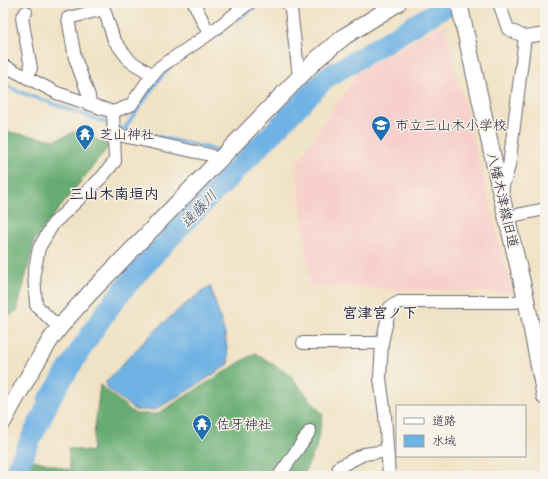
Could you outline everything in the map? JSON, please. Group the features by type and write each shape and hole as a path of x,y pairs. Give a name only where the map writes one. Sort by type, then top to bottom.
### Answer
{"street":[{"path":"194,3 209,34"},
{"path":"61,327 52,321 36,305 34,274 38,248 53,224 102,177 115,162 113,123 131,105 153,75 160,67 209,34 249,3"},
{"path":"288,3 291,10 299,77"},
{"path":"3,422 30,372 61,327 91,292 317,59 345,36 398,3"},
{"path":"500,3 508,29 525,36 545,34"},
{"name":"八幡木津線旧道","path":"459,4 526,300 545,397"},
{"path":"90,104 89,96 75,58 68,18 104,9 114,40 130,61 153,75"},
{"path":"26,12 22,18 31,68 27,78"},
{"path":"501,194 510,166 525,36"},
{"path":"3,66 57,93 90,104 113,123 210,155 217,161"},
{"path":"507,217 545,209"},
{"path":"389,476 380,378 382,343 390,307 399,302 515,302 526,300"},
{"path":"303,343 382,343"},
{"path":"279,476 310,431"},
{"path":"338,476 339,467 364,454 387,451"}],"shaded area":[{"path":"444,23 512,293 309,286 297,164 358,72"}],"green space":[{"path":"79,130 109,146 35,239 17,311 3,319 3,131 55,140"},
{"path":"255,353 290,375 323,415 316,448 303,476 19,476 34,460 70,470 68,448 92,452 100,385 135,414 157,414"}],"water":[{"path":"210,286 225,334 229,364 155,410 135,410 107,388 106,382 142,343 181,307"}],"waterway":[{"path":"237,20 261,3"},
{"name":"遠藤川","path":"13,476 49,402 48,400 104,315 123,290 159,249 326,78 451,3"},
{"path":"124,129 157,82 171,66"},
{"path":"3,83 17,91 124,129 220,152"},
{"path":"230,155 246,161"}],"place":[{"name":"市立三山木小学校","path":"381,142"},
{"name":"芝山神社","path":"85,151"},
{"name":"佐牙神社","path":"202,441"}],"district":[{"name":"三山木南垣内","path":"114,194"},
{"name":"宮津宮ノ下","path":"380,313"}]}
